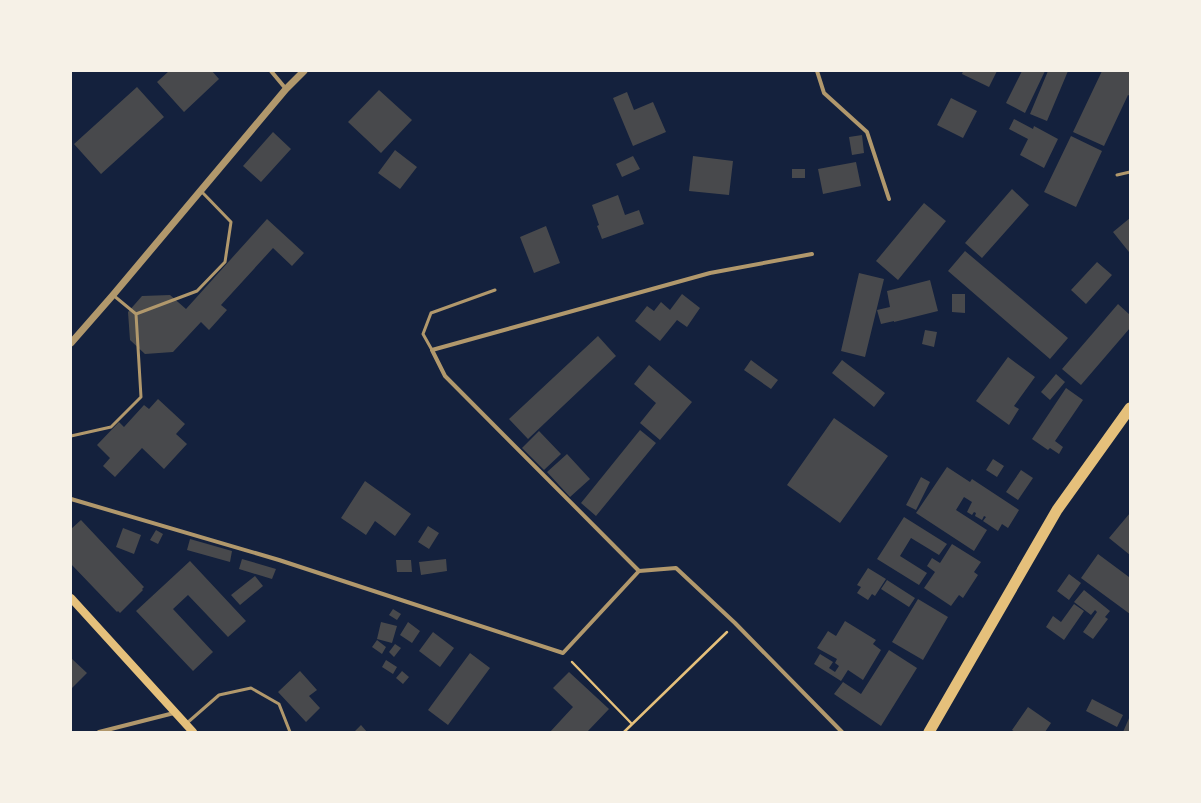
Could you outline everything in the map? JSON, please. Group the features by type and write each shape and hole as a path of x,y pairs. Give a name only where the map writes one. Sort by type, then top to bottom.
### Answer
{"highway":[{"path":"929,732 1057,510 1130,408"}],"main road":[{"path":"71,598 174,713 193,732"}],"street":[{"path":"271,71 286,89"},
{"path":"71,343 286,89 304,71"},
{"path":"817,71 824,93 867,132 889,199"},
{"path":"639,571 445,376 432,350 710,273 812,254"},
{"path":"71,499 279,560 563,653 639,571 676,568 736,623 842,732"},
{"path":"99,732 174,713"}],"lane":[{"path":"1117,175 1130,172"},
{"path":"136,314 197,291 225,262 231,222 200,191"},
{"path":"432,350 423,334 431,313 495,290"},
{"path":"71,436 111,427 141,397 136,314 113,295"},
{"path":"186,724 219,695 251,688 279,704 290,732"}],"path":[{"path":"624,732 736,623"},
{"path":"563,653 632,724"}],"building":[{"path":"169,71 212,71 219,79 184,112 157,82"},
{"path":"963,71 997,71 989,87 962,74"},
{"path":"1022,71 1045,71 1025,113 1006,103"},
{"path":"1048,71 1068,71 1047,121 1030,114"},
{"path":"1102,71 1130,71 1130,96 1128,95 1104,146 1073,132"},
{"path":"137,87 164,117 101,174 74,144"},
{"path":"379,90 412,120 381,153 348,122"},
{"path":"627,92 634,110 653,102 666,132 633,146 613,98"},
{"path":"951,98 977,111 963,138 937,125"},
{"path":"1014,119 1033,129 1034,126 1058,139 1044,168 1020,155 1028,139 1009,129"},
{"path":"273,132 291,149 261,182 243,166"},
{"path":"862,135 864,153 852,155 849,137"},
{"path":"1071,136 1102,151 1076,207 1044,192"},
{"path":"395,150 417,167 400,189 378,173"},
{"path":"633,156 640,169 622,177 616,164"},
{"path":"693,156 733,161 729,195 689,191"},
{"path":"856,162 861,186 823,194 818,169"},
{"path":"792,169 805,169 805,178 792,178"},
{"path":"1012,189 1029,205 982,258 965,243"},
{"path":"618,195 625,215 639,210 644,224 602,239 592,205"},
{"path":"924,203 946,221 898,280 876,261"},
{"path":"1130,218 1130,251 1129,252 1113,232"},
{"path":"267,219 304,253 292,266 273,248 221,305 227,310 209,330 201,322 173,352 145,354 130,340 128,312 142,296 170,295 186,309"},
{"path":"546,226 560,263 534,273 520,237"},
{"path":"965,251 1068,338 1050,359 948,271"},
{"path":"1097,262 1112,275 1086,304 1071,290"},
{"path":"859,273 884,279 865,357 841,351"},
{"path":"930,280 938,311 881,324 877,310 890,307 887,291"},
{"path":"682,294 700,308 687,327 677,320 660,341 635,321 647,306 654,311 661,302 670,310"},
{"path":"952,294 965,294 965,313 952,312"},
{"path":"1118,304 1130,315 1130,328 1081,385 1062,369"},
{"path":"925,330 937,332 934,347 922,344"},
{"path":"598,336 616,356 528,439 509,419"},
{"path":"1008,357 1035,377 1014,406 1019,409 1009,425 976,401"},
{"path":"751,360 778,380 771,389 744,370"},
{"path":"842,360 885,393 874,407 832,373"},
{"path":"649,365 692,402 660,440 640,423 656,403 634,384"},
{"path":"1056,374 1065,382 1050,400 1041,392"},
{"path":"1066,388 1083,400 1055,441 1063,447 1059,454 1050,448 1048,450 1032,439"},
{"path":"158,399 185,424 176,434 187,444 164,469 142,448 115,477 103,466 110,458 97,445 119,422 124,427 144,405 149,409"},
{"path":"834,418 888,456 840,523 787,485"},
{"path":"640,430 656,443 596,516 581,503"},
{"path":"539,431 561,454 544,470 522,448"},
{"path":"567,454 590,479 570,497 547,472"},
{"path":"993,459 1004,466 997,477 986,470"},
{"path":"947,467 970,482 972,479 1019,510 1008,528 1002,524 998,531 983,521 986,517 984,516 982,520 975,516 976,513 974,512 972,515 967,512 972,502 964,497 956,510 987,530 974,551 916,513"},
{"path":"1021,470 1033,478 1018,500 1006,492"},
{"path":"921,477 930,482 916,510 906,505"},
{"path":"365,481 411,514 395,536 375,521 366,535 341,518"},
{"path":"1130,513 1130,555 1109,538"},
{"path":"904,517 947,544 939,555 911,538 900,556 927,573 919,585 877,559"},
{"path":"81,520 144,587 142,589 143,590 120,613 118,611 117,612 71,564 71,529"},
{"path":"428,526 439,533 429,549 418,542"},
{"path":"123,528 141,535 134,554 116,547"},
{"path":"156,530 163,534 158,544 150,540"},
{"path":"190,539 232,551 230,562 187,550"},
{"path":"952,544 981,562 974,572 978,575 963,598 959,595 951,606 924,588 935,572 927,566 932,558 940,563"},
{"path":"1098,554 1129,577 1130,575 1130,614 1081,578"},
{"path":"242,559 276,569 272,579 239,569"},
{"path":"446,559 447,571 421,575 419,562"},
{"path":"396,560 411,560 412,572 397,572"},
{"path":"190,561 246,621 228,637 188,595 173,609 213,652 193,671 136,611"},
{"path":"868,568 886,579 875,596 872,594 868,600 857,593 861,587 857,585"},
{"path":"1069,574 1081,583 1069,600 1057,591"},
{"path":"255,576 263,586 240,605 231,595"},
{"path":"887,580 915,598 909,607 881,589"},
{"path":"1084,590 1110,611 1105,617 1108,619 1093,639 1083,632 1097,612 1095,610 1091,615 1074,602"},
{"path":"918,599 948,617 923,660 892,642"},
{"path":"1074,604 1084,611 1064,640 1046,627 1053,616 1061,622"},
{"path":"393,609 401,614 397,620 389,615"},
{"path":"845,621 876,640 873,644 881,650 863,680 848,670 841,681 814,664 820,654 833,662 829,668 835,672 839,666 835,663 837,659 817,648 828,631 836,636"},
{"path":"381,622 397,626 392,643 377,639"},
{"path":"408,622 420,631 412,643 400,635"},
{"path":"433,632 454,648 440,667 419,651"},
{"path":"377,640 386,647 382,654 372,647"},
{"path":"395,644 401,648 394,657 389,652"},
{"path":"889,650 917,668 881,726 834,694 843,682 861,694"},
{"path":"470,653 490,668 448,725 428,710"},
{"path":"71,658 87,673 71,689"},
{"path":"386,660 397,667 393,674 382,667"},
{"path":"300,671 317,690 309,696 320,708 306,722 278,692"},
{"path":"402,671 409,677 403,684 396,678"},
{"path":"569,672 609,709 587,732 550,732 573,707 553,688"},
{"path":"1092,699 1123,715 1117,727 1086,711"},
{"path":"1028,707 1051,723 1045,732 1015,732 1012,730"},
{"path":"1130,716 1130,732 1123,732"},
{"path":"361,725 367,732 354,732"}]}
